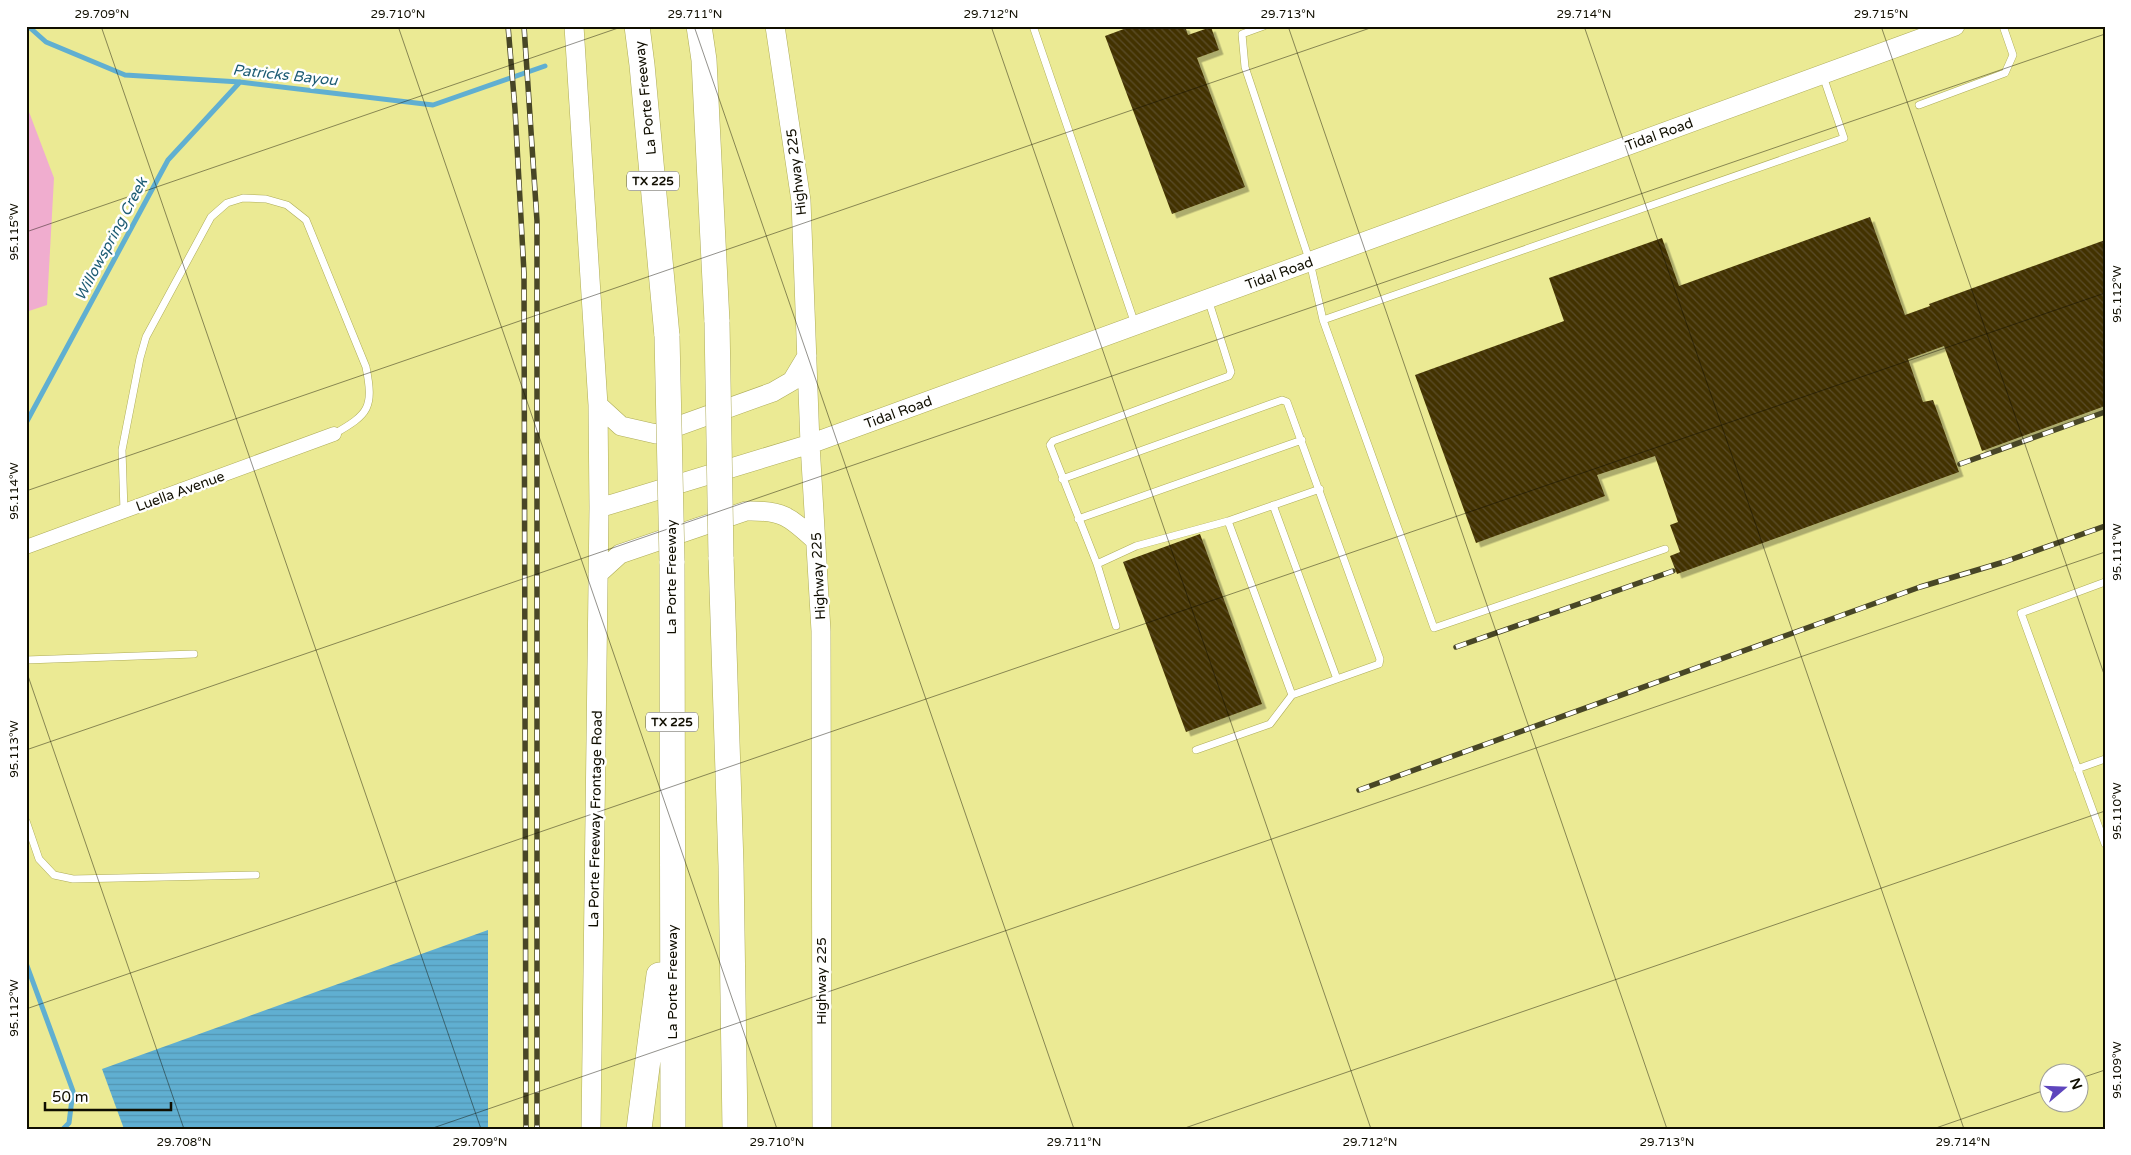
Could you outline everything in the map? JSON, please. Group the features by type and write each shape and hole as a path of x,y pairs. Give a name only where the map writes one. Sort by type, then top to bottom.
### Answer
{"highway":[{"name":"La Porte Freeway","path":"637,26 668,336 672,561 671,884 673,1129"},
{"path":"699,26 704,60 718,322 736,1129"},
{"path":"731,865 750,1129"},
{"path":"639,1129 671,884"}],"main road":[{"path":"574,26 598,405 599,508"},
{"name":"Highway 225","path":"775,26 801,201 810,444 821,631 822,1129"},
{"name":"Tidal Road","path":"599,508 810,444 1955,26"},
{"path":"598,405 621,426 656,434 773,392 792,381 808,356"},
{"name":"La Porte Freeway Frontage Road","path":"591,1129 599,508"},
{"path":"598,574 620,554 746,511 768,510 791,518 816,541"}],"street":[{"name":"Luella Avenue","path":"26,547 334,434"}],"lane":[{"path":"1033,26 1135,326"},
{"path":"1264,26 1243,30 1245,67 1255,102 1310,262 1323,320 1434,628 1665,549"},
{"path":"1919,105 2005,73 2013,55 2003,26"},
{"path":"1323,320 1844,138 1822,75"},
{"path":"124,511 122,450 140,358 146,337 212,217 227,203 243,198 266,199 287,205 306,220 366,367 370,387 369,403 360,419 334,434"},
{"path":"1116,626 1097,564 1050,445 1053,441 1229,376 1231,372 1208,299"},
{"path":"1062,479 1282,400 1287,402 1380,659 1379,664 1292,695 1270,724 1196,750"},
{"path":"1078,519 1302,440"},
{"path":"1097,564 1136,546 1228,521 1320,489"},
{"path":"1273,505 1336,679"},
{"path":"1228,521 1292,695"},
{"path":"2105,582 2021,613 2105,844"},
{"path":"26,660 194,654"},
{"path":"2077,769 2105,759"},
{"path":"26,821 39,859 54,875 73,879 256,875"}],"shaded area":[{"path":"26,104 54,178 47,305 26,312"}],"water":[{"path":"488,930 488,1129 124,1129 102,1069"}],"building":[{"path":"1132,26 1185,26 1188,35 1211,27 1219,50 1197,58 1245,187 1172,214 1105,36"},
{"path":"1870,217 1905,315 1930,306 1929,304 2105,240 2105,406 1982,451 1944,346 1908,359 1923,402 1933,400 1959,472 1677,574 1670,556 1680,552 1670,525 1678,522 1655,456 1597,475 1605,496 1476,543 1415,375 1564,321 1549,278 1662,238 1679,286"},
{"path":"1200,534 1262,704 1186,732 1123,562"}],"waterway":[{"name":"Patricks Bayou","path":"28,26 46,42 125,75 240,82 433,105 545,66"},
{"name":"Willowspring Creek","path":"26,423 168,160 240,82"},
{"path":"26,963 73,1091 69,1123 63,1129"}],"railway":[{"path":"508,26 515,109 524,273 526,1129"},
{"path":"524,26 537,221 537,1129"},
{"path":"1960,464 2105,412"},
{"path":"1359,790 1920,587 2004,562 2105,526"},
{"path":"1456,647 1673,571"}]}
